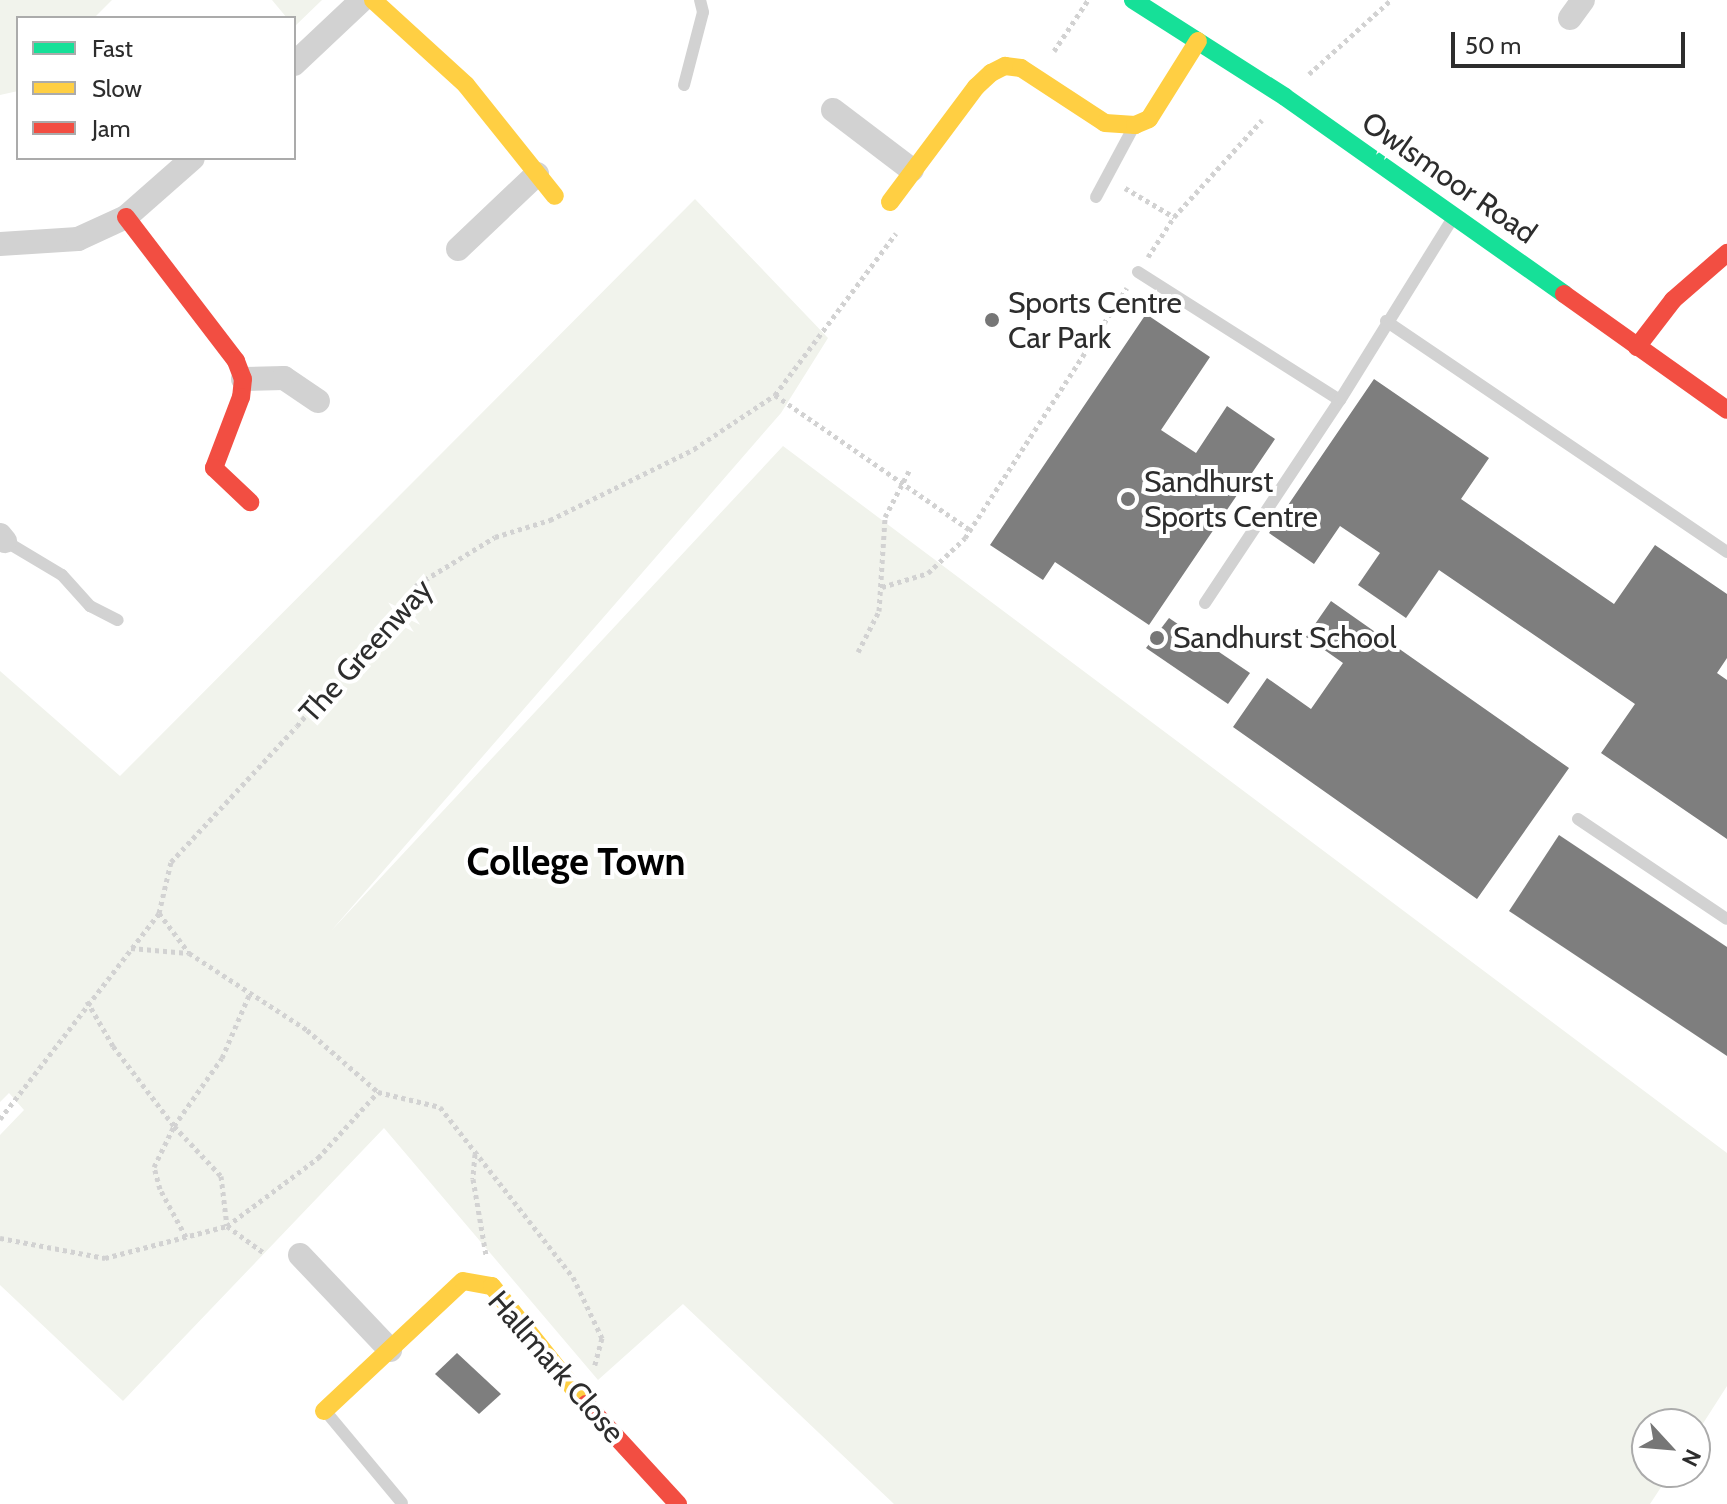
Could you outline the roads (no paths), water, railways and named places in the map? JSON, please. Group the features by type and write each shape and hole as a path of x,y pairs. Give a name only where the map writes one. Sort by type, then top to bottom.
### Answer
{"street":[{"path":"296,62 362,0"},
{"path":"373,0 466,85 555,196"},
{"name":"Owlsmoor Road","path":"1133,0 1285,97 1727,410"},
{"path":"890,202 976,87 1005,66 1021,68 1105,123 1135,125 1149,119 1198,41"},
{"path":"833,110 912,170"},
{"path":"0,244 78,239 126,217 191,160"},
{"path":"458,249 537,174"},
{"path":"126,217 236,361 243,379 241,397 214,468 250,502"},
{"path":"1637,347 1673,300 1727,253"},
{"path":"243,379 284,378 318,401"},
{"path":"300,1255 390,1350"},
{"name":"Hallmark Close","path":"324,1411 463,1281 492,1286 581,1399 678,1504"}],"lane":[{"path":"684,85 703,12 700,0"},
{"path":"1096,197 1135,125"},
{"path":"1205,603 1340,400 1386,321 1455,216"},
{"path":"1138,272 1340,400"},
{"path":"1386,321 1727,552"},
{"path":"2,538 62,575 90,606 118,620"},
{"path":"1578,819 1727,919"},
{"path":"324,1411 402,1503"}],"place":[{"name":"Sports Centre Car Park","path":"992,320"},
{"name":"Sandhurst Sports Centre","path":"1128,499"},
{"name":"Sandhurst School","path":"1157,638"}],"district":[{"name":"College Town","path":"576,862"}]}
